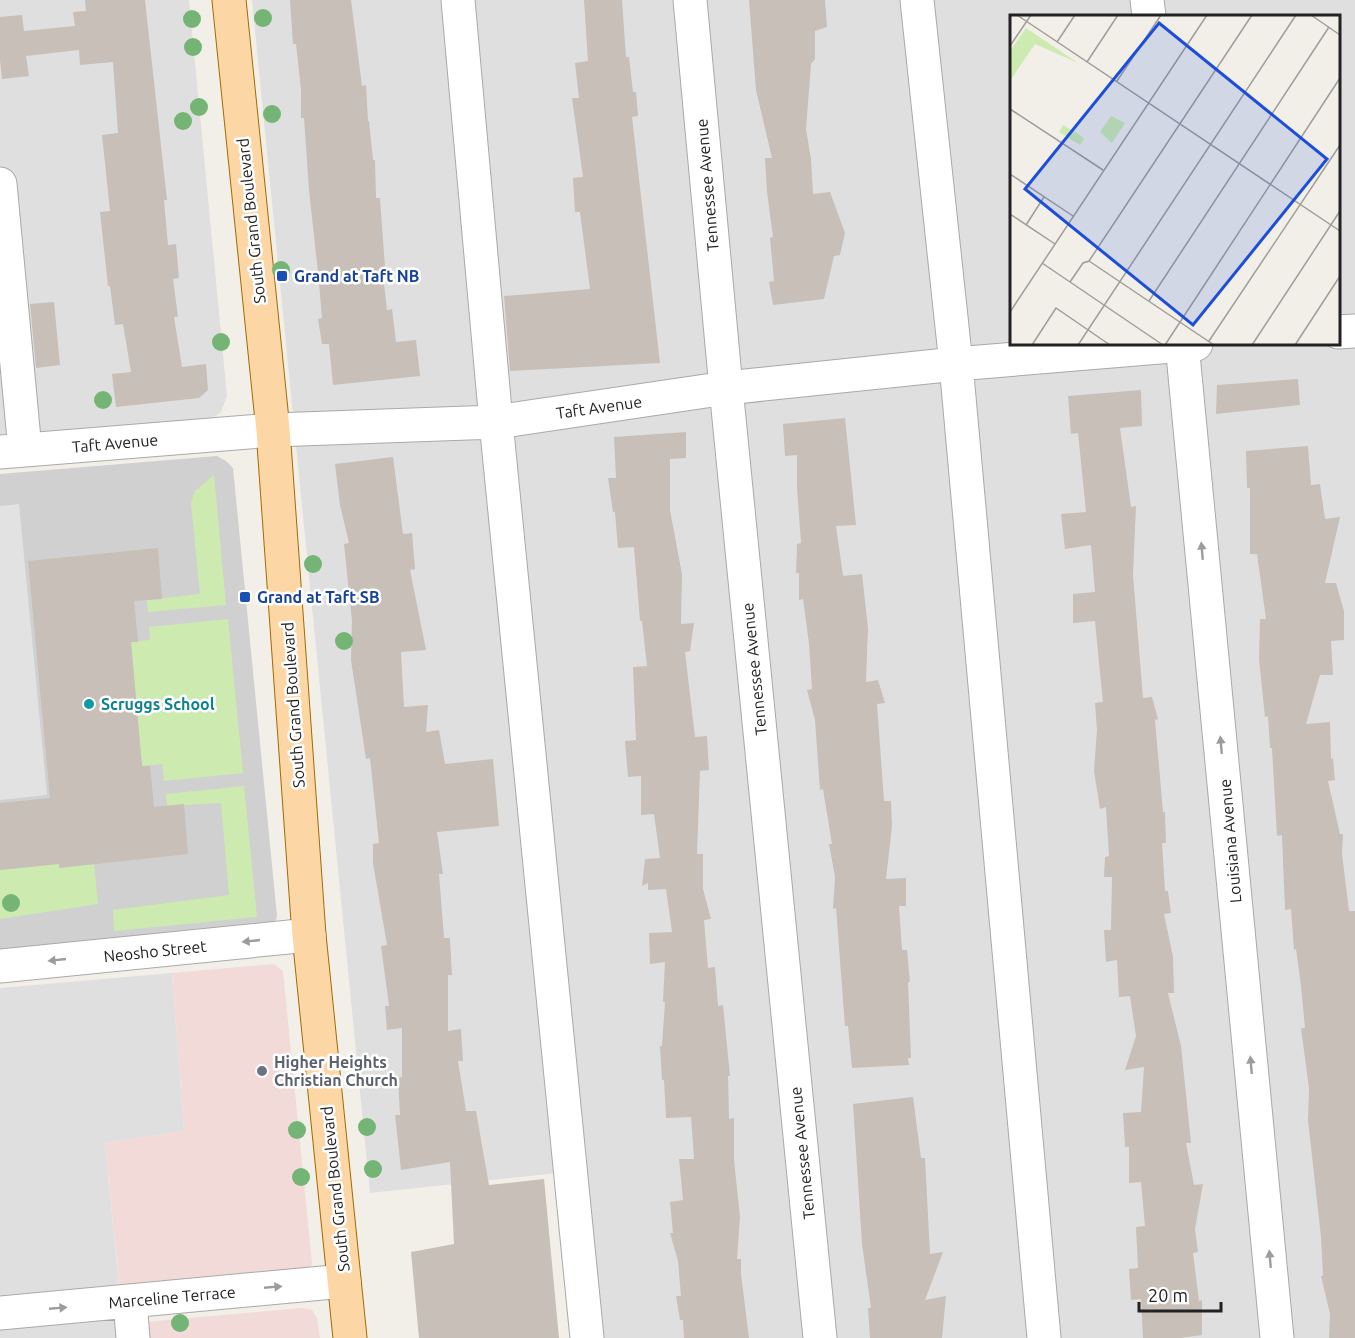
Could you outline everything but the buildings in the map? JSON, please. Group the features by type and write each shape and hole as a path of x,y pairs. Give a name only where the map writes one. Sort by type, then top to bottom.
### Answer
{"main road":[{"name":"South Grand Boulevard","path":"229,0 273,430 309,935 350,1338"}],"street":[{"path":"458,0 496,422 587,1338"},
{"name":"Tennessee Avenue","path":"690,0 820,1338"},
{"path":"917,0 956,364 1044,1338"},
{"path":"1147,0 1149,15"},
{"path":"0,184 13,451"},
{"path":"1340,332 1355,331"},
{"name":"Taft Avenue","path":"13,451 273,430 496,422 726,388 956,364 1175,345"},
{"name":"Louisiana Avenue","path":"1187,345 1277,1338"},
{"name":"Neosho Street","path":"0,966 309,935"},
{"name":"Marceline Terrace","path":"0,1313 344,1281"},
{"path":"130,1301 133,1338"}],"shaded area":[{"path":"0,0 189,0 227,396 221,412 216,416 209,419 0,437"},
{"path":"252,0 1355,0 1355,1338 597,1338 585,1170 370,1193"},
{"path":"217,456 233,468 277,916 275,923 0,955 0,474"},
{"path":"19,504 47,795 0,800 0,506"},
{"path":"274,964 283,971 312,1263 309,1270 120,1293 105,1143 184,1131 172,973"},
{"path":"172,973 184,1131 105,1143 124,1338 0,1338 0,988"},
{"path":"302,1308 312,1310 317,1318 320,1338 146,1338 145,1322"}],"green space":[{"path":"214,475 226,605 148,612 147,600 200,594 191,503 195,491"},
{"path":"228,619 243,773 164,781 162,764 142,766 131,642 150,640 149,627"},
{"path":"244,786 257,917 114,931 113,910 229,895 221,803 167,806 166,794"},
{"path":"58,857 59,868 94,864 98,904 0,919 0,870 39,866"}],"place":[{"name":"Grand at Taft NB","path":"282,276"},
{"name":"Grand at Taft SB","path":"245,597"},
{"name":"Scruggs School","path":"89,704"},
{"name":"Higher Heights Christian Church","path":"262,1071"}]}
